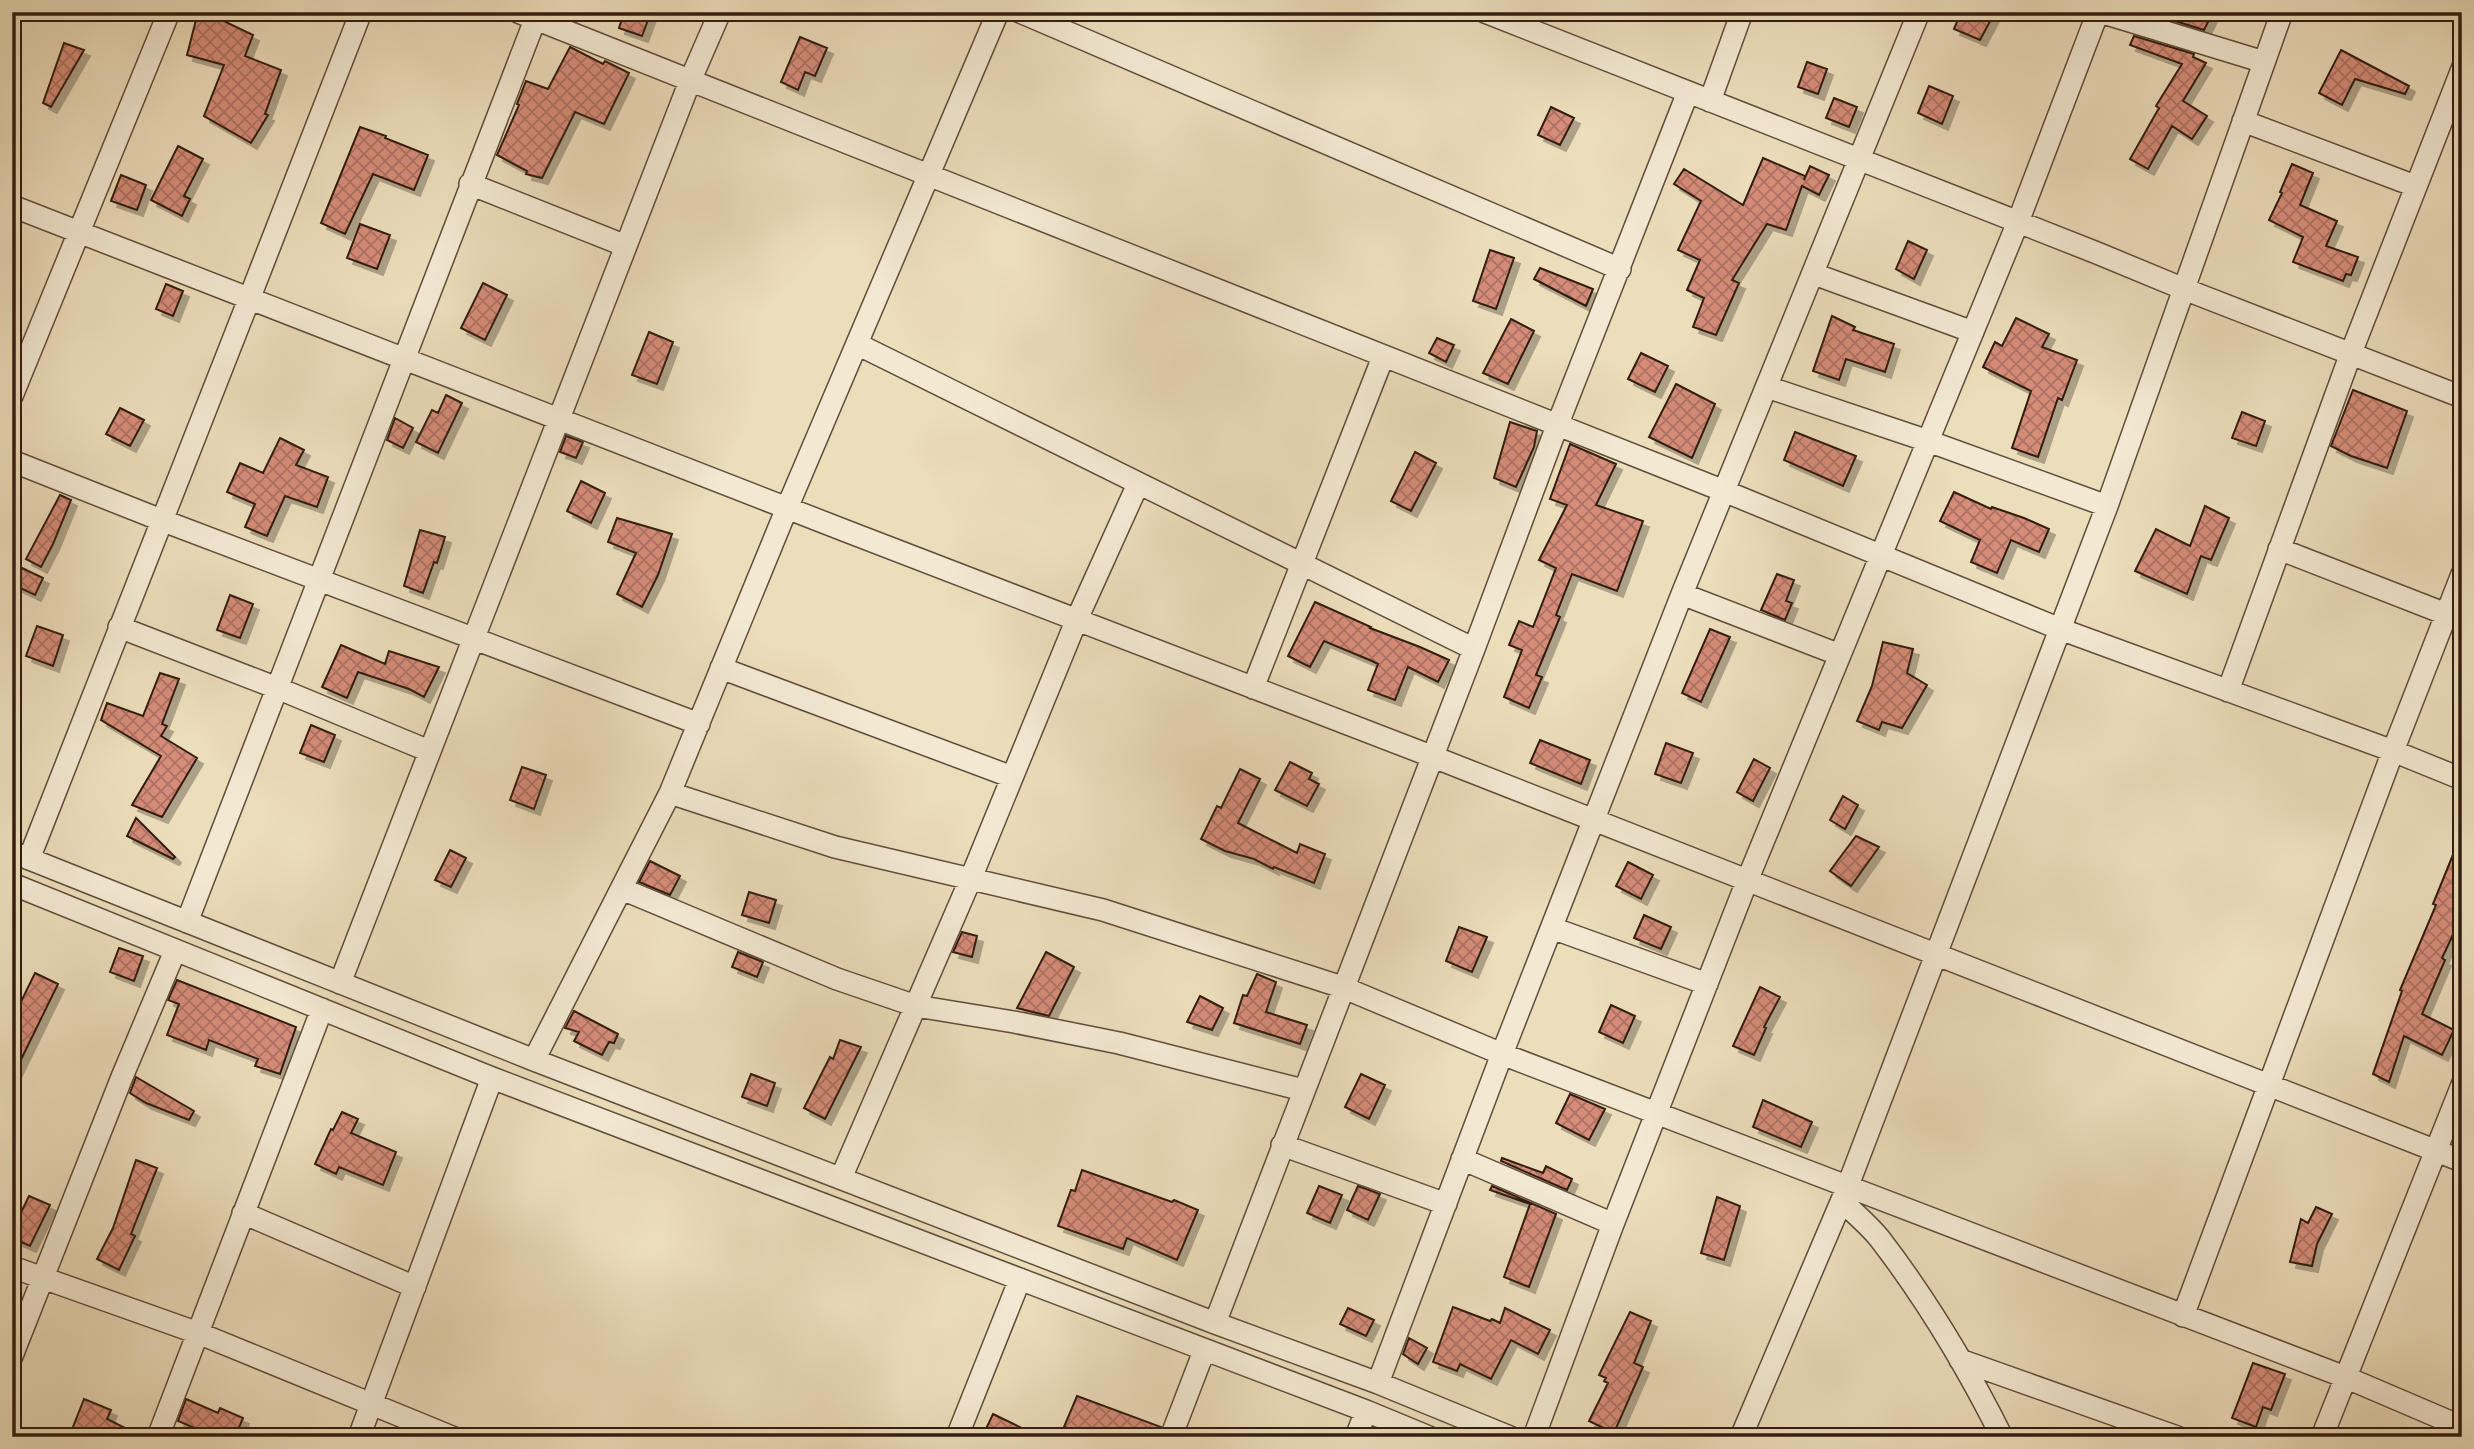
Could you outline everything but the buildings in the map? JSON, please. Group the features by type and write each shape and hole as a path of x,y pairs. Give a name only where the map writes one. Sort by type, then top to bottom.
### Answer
{"street":[{"path":"12,396 169,12"},
{"path":"361,12 251,299 119,627 21,855 534,1060 1378,1383 1510,1437"},
{"path":"340,983 690,81 720,12"},
{"path":"534,1060 670,793 787,508 998,12"},
{"path":"1020,12 1620,270"},
{"path":"1485,12 2462,397"},
{"path":"1710,101 1742,12"},
{"path":"1378,1383 1502,1054 1682,594 1861,160 1919,12"},
{"path":"1534,1437 1613,1224 1747,881 2018,222 2099,12 2264,62"},
{"path":"1741,1437 1844,1194 2107,506 2281,12"},
{"path":"187,922 470,184 530,14 690,81 1724,491 2060,629 2393,751 2462,779"},
{"path":"2228,691 2351,352 2462,69"},
{"path":"1215,1322 1557,426 1688,92"},
{"path":"2243,121 2415,186"},
{"path":"470,184 626,246"},
{"path":"12,206 1431,756 2462,1161"},
{"path":"1814,274 1973,332"},
{"path":"857,344 1474,649"},
{"path":"1254,688 1383,357"},
{"path":"1767,387 1928,441 2107,506"},
{"path":"12,461 699,724"},
{"path":"841,1178 971,878 1077,619 1138,484"},
{"path":"2279,549 2446,614"},
{"path":"2183,1316 2393,751 2462,574"},
{"path":"1682,594 1840,655"},
{"path":"119,627 429,751"},
{"path":"721,668 1012,777"},
{"path":"670,793 835,847 1103,911 1342,987 1502,1054 1656,1113 1844,1194 2345,1377 2462,1427"},
{"path":"622,889 837,979 916,1006 1119,1043 1303,1090"},
{"path":"14,890 175,951 492,1078 1429,1437"},
{"path":"1552,928 1707,984"},
{"path":"12,1356 175,951"},
{"path":"158,1437 322,1009"},
{"path":"359,1437 492,1078"},
{"path":"2322,1437 2462,1085"},
{"path":"1282,1145 1446,1204"},
{"path":"1462,1159 1613,1224"},
{"path":"1844,1194 1878,1237 1961,1360 2002,1437"},
{"path":"243,1213 415,1287"},
{"path":"12,1267 198,1333 452,1437"},
{"path":"957,1437 1020,1279"},
{"path":"1171,1437 1204,1351"},
{"path":"1961,1360 2177,1437"},
{"path":"1356,1437 1366,1411"}]}
